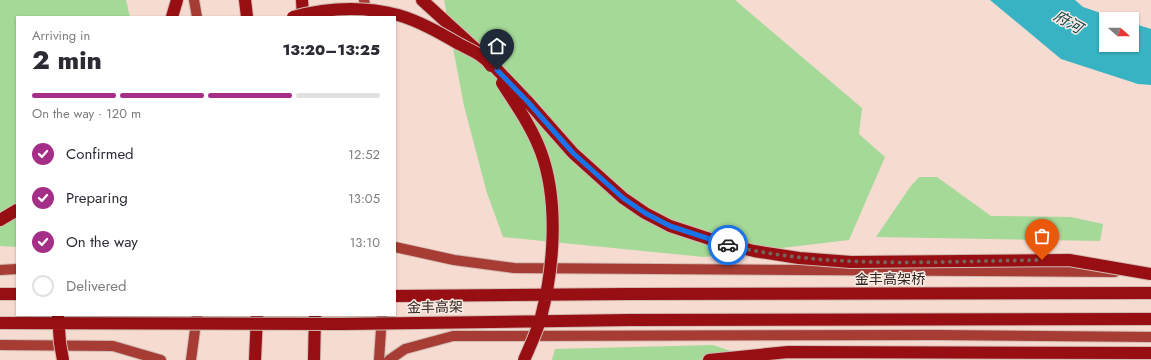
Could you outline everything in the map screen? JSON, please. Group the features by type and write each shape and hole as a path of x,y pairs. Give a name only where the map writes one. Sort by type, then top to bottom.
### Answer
{"highway":[{"path":"172,16 177,0"},
{"path":"245,0 247,16"},
{"path":"302,0 303,16"},
{"path":"422,0 487,59 528,102 573,153 623,198 645,213 670,226 722,243 754,251 814,259 851,262 1069,260 1151,273"},
{"path":"296,16 314,11 333,9 358,9 399,15 428,28 487,59 515,103 534,137 541,153 551,194 551,272 540,318 524,360"},
{"path":"0,220 16,211"},
{"name":"金丰高架桥","path":"628,294 1151,293"},
{"path":"0,294 16,294"},
{"name":"金丰高架","path":"396,296 628,294"},
{"path":"59,316 60,343 63,360"},
{"path":"255,360 257,316"},
{"path":"314,360 315,316"},
{"name":"金丰高架","path":"0,323 344,324 630,320 1151,319"},
{"path":"708,360 788,352 1151,353"}],"main road":[{"path":"194,0 197,16"},
{"path":"364,0 367,16"},
{"path":"396,247 454,260 514,268 1151,273"},
{"path":"0,270 16,269"},
{"path":"191,360 197,316"},
{"path":"379,360 382,316"},
{"path":"389,360 405,349 453,336 938,335 1151,337"},
{"path":"0,345 113,346 161,360"}],"green space":[{"path":"0,0 126,0 130,16 16,16 16,247 0,246"},
{"path":"444,0 735,0 862,108 859,134 885,157 849,240 704,257 503,237 487,193 464,106"},
{"path":"919,177 937,177 991,216 1071,217 1103,224 1100,241 876,237 910,187"},
{"path":"713,345 758,360 552,360 555,349"}],"water":[{"name":"府河","path":"990,0 1075,0 1083,7 1099,12 1099,52 1139,52 1139,25 1151,29 1151,85 1138,84 1061,59"}],"way so far":[{"path":"728,245 754,251 799,258 851,262 1042,260"}],"route":[{"path":"497,70 528,102 573,153 623,198 645,213 670,226 728,245"}]}
